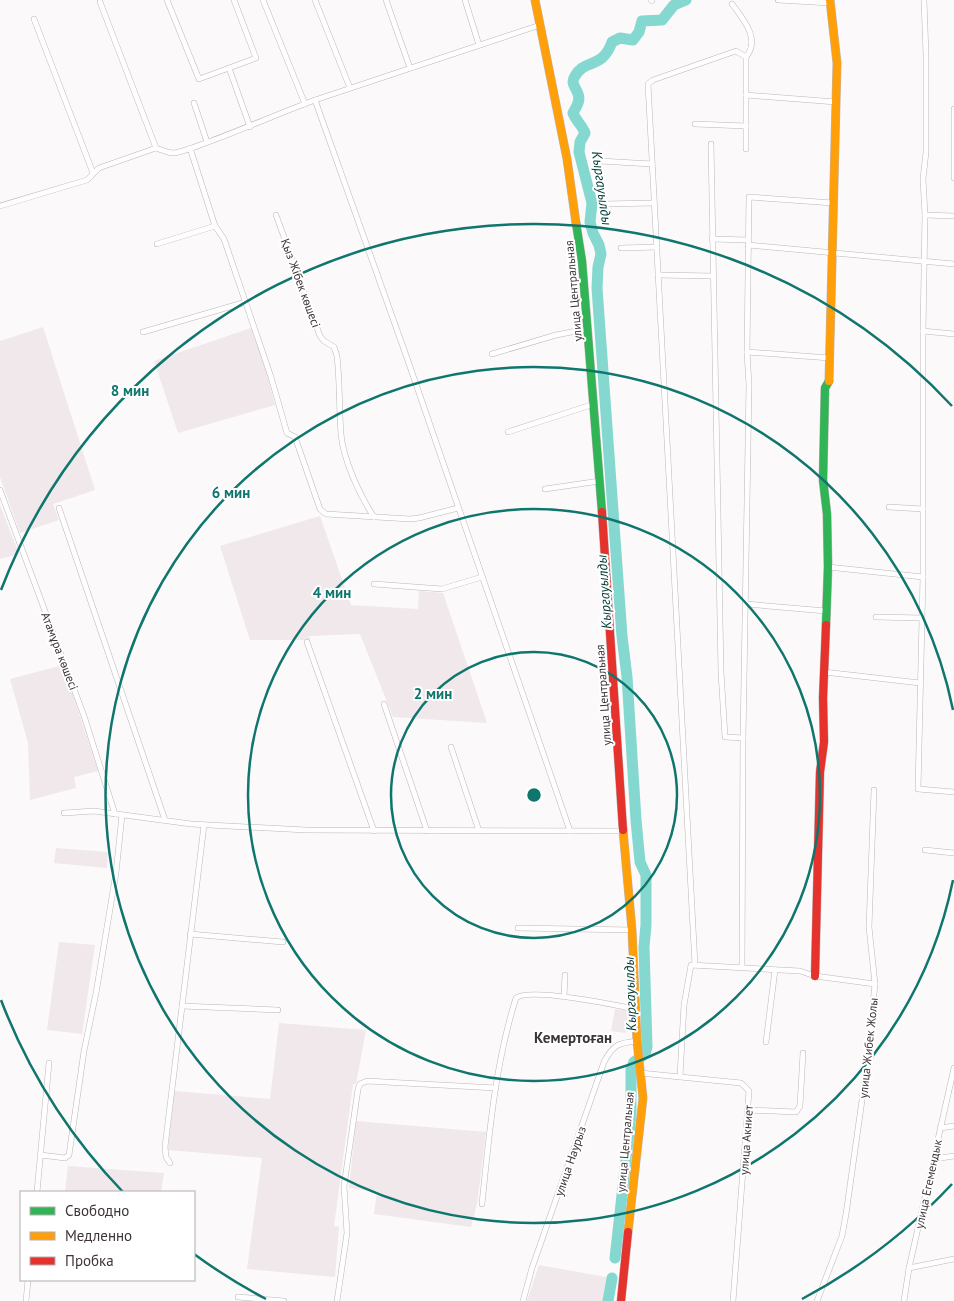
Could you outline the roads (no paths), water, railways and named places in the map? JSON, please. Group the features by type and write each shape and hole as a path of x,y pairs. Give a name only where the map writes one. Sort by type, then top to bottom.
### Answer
{"street":[{"path":"167,0 199,79 256,58 234,0"},
{"path":"264,0 305,104"},
{"path":"315,0 350,88"},
{"path":"386,0 410,68"},
{"path":"465,0 479,45"},
{"name":"улица Центральная","path":"535,0 567,159 582,254 600,481 623,831 632,930 642,1112 621,1301"},
{"path":"778,0 830,2 837,63 830,358 829,383 825,388 823,480 827,514 828,567 824,672 824,742 820,772 815,976"},
{"path":"924,0 926,152 923,179 925,215 923,577 918,789 954,792"},
{"path":"100,2 156,148"},
{"path":"732,4 749,28 752,44 750,53 746,57 746,149"},
{"path":"34,19 93,173"},
{"path":"0,206 87,180 99,168 156,148 175,152 190,148 250,127 315,100 540,25"},
{"path":"695,965 648,84 736,51 746,57"},
{"path":"229,68 250,127"},
{"path":"746,95 836,102"},
{"path":"315,100 570,831"},
{"path":"194,103 207,142"},
{"path":"954,109 954,178"},
{"path":"695,124 746,126"},
{"path":"710,144 720,672 724,737 744,738"},
{"path":"190,148 215,226 224,239 246,302 271,377 286,433 295,438 320,510 326,514 419,518 458,508"},
{"path":"600,161 652,164"},
{"path":"742,968 749,384 747,352 749,197 833,203"},
{"path":"604,204 654,203"},
{"name":"Қыз Жібек көшесі","path":"276,215 320,336 334,347 337,356 341,436 344,453 367,507 374,517"},
{"path":"925,215 954,216"},
{"path":"157,244 215,226"},
{"path":"712,239 832,254 954,264"},
{"path":"621,248 656,247"},
{"path":"658,275 713,276"},
{"path":"143,332 246,302"},
{"path":"492,354 556,335 587,329"},
{"path":"923,331 954,334"},
{"path":"747,352 830,358"},
{"path":"508,432 594,404"},
{"path":"545,490 600,481"},
{"name":"Атамұра көшесі","path":"0,490 84,716 115,814"},
{"path":"890,507 923,510"},
{"path":"59,508 165,820"},
{"path":"828,567 923,577"},
{"path":"374,584 442,588 482,577"},
{"path":"746,604 826,611"},
{"path":"876,617 922,618"},
{"path":"307,642 374,831"},
{"path":"824,672 920,682"},
{"path":"384,704 427,831"},
{"path":"451,747 479,831"},
{"name":"улица Жибек Жолы","path":"817,1301 842,1236 865,1079 875,984 869,927 874,790"},
{"path":"64,813 94,811 204,825 306,830 623,831"},
{"path":"41,1155 65,1158 69,1155 84,1051 116,873 122,815"},
{"path":"170,1163 166,1157 165,1147 204,825"},
{"path":"925,850 954,853"},
{"path":"518,928 632,930"},
{"path":"190,934 283,942"},
{"path":"680,1076 684,1005 691,965 800,971 815,976 875,984"},
{"path":"766,1042 776,970"},
{"path":"564,997 565,976"},
{"path":"482,1204 496,1088 510,1018 516,998 524,994 564,997 635,1009"},
{"path":"182,1006 278,1010"},
{"name":"улица Наурыз","path":"523,1301 532,1268 604,1062 615,1046 622,1042 638,1045"},
{"path":"748,1110 796,1112 800,1106 803,1053"},
{"path":"37,1191 49,1063"},
{"name":"улица Егемендык","path":"904,1301 909,1268 954,1068"},
{"name":"улица Акниет","path":"640,1069 741,1083 749,1091 733,1301"},
{"path":"337,1301 347,1233 344,1186 360,1084 367,1081 496,1088"},
{"path":"940,1128 954,1126"},
{"path":"934,1159 954,1156"},
{"path":"909,1268 954,1259"},
{"path":"26,1301 28,1281"},
{"path":"238,1297 284,1301"}],"waterway":[{"name":"Кыргауылды","path":"615,1258 631,1114 631,1070 634,1062 645,1054 647,1047 644,947 646,875 640,862 627,677 622,636 597,288 601,254 590,222 592,203 579,152 580,142 585,133 573,113 579,99 573,81 579,71 603,57 612,42 620,38 633,40 639,32 642,21 662,20 674,5 686,0"},
{"path":"608,1301 612,1278"}],"district":[{"name":"Кемертоған","path":"573,1037"}]}
